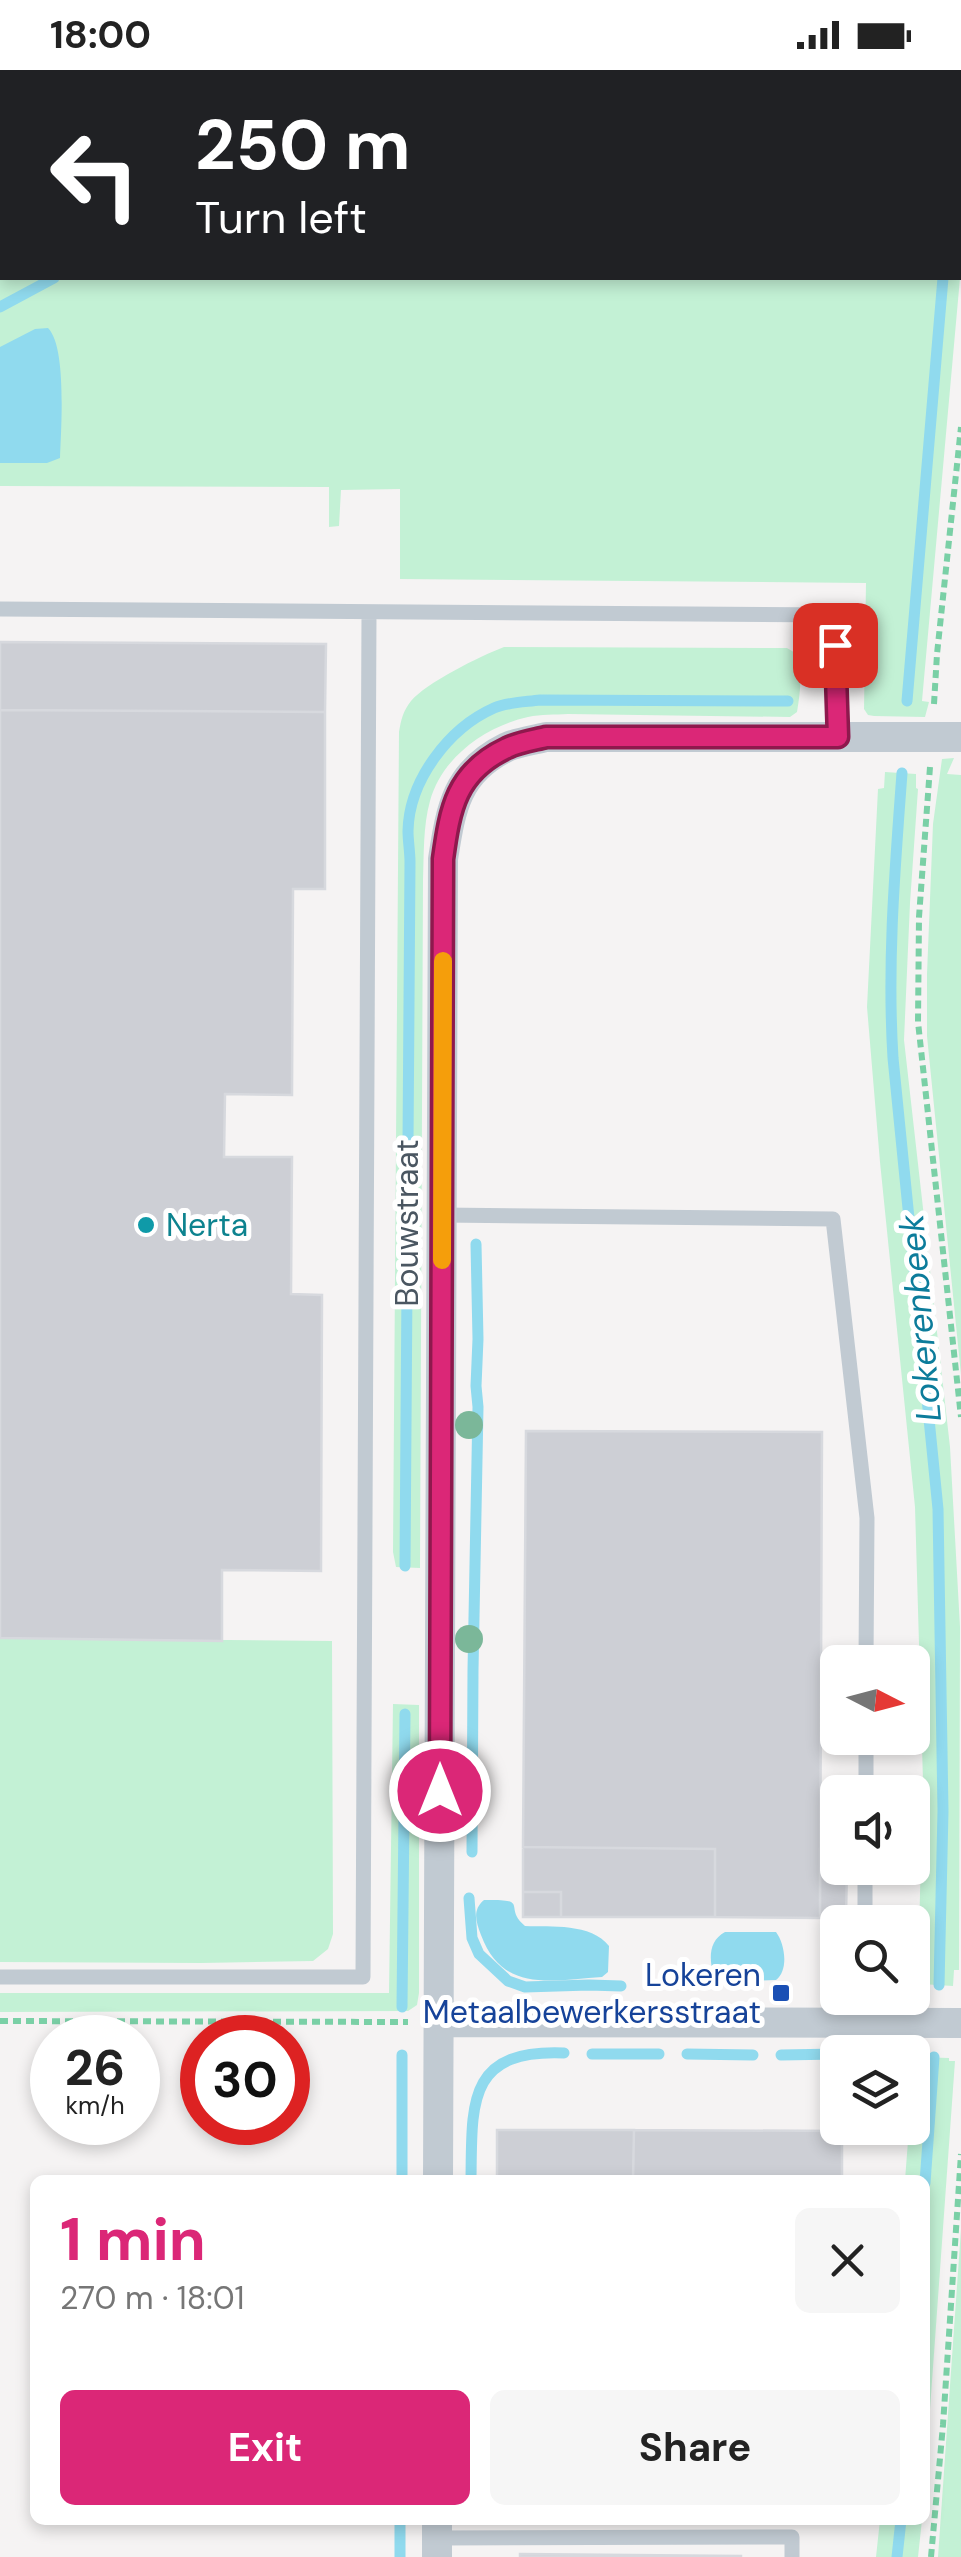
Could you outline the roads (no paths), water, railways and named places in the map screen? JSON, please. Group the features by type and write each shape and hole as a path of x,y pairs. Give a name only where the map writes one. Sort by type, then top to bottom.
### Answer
{"street":[{"name":"Bouwstraat","path":"438,2175 443,859 450,813 470,771 509,746 546,737 947,737"},
{"path":"439,2022 820,2011"},
{"path":"899,2015 961,2024"}],"lane":[{"path":"0,609 834,615 838,737"},
{"path":"0,1978 364,1977 370,613"},
{"path":"442,1214 832,1220 867,1518 866,1645"},
{"path":"437,2538 792,2537 792,2557"}],"water":[{"path":"48,328 58,352 60,370 60,458 47,463 0,463 0,347 35,329"},
{"path":"484,1900 512,1903 525,1926 592,1933 609,1946 608,1972 602,1977 548,1981 516,1975 502,1967 490,1954 477,1921 476,1912"},
{"path":"725,1932 776,1932 784,1957 780,1976 776,1980 725,1982 714,1977 711,1952 715,1940"}],"waterway":[{"path":"0,307 50,280"},
{"name":"Lokerenbeek","path":"907,701 943,280"},
{"path":"405,1566 408,831 416,793 447,742 477,717 505,704 540,700 788,701"},
{"name":"Lokerenbeek","path":"902,773 891,1022 938,1509 943,1811 939,1985"},
{"path":"472,1852 478,1407 476,1244"},
{"path":"402,2007 405,1714"},
{"path":"469,1898 472,1938 479,1954 508,1981 525,1987 621,1986"},
{"path":"471,2175 475,2105 492,2071 509,2060 532,2054 564,2053"},
{"path":"592,2054 659,2054"},
{"path":"687,2054 753,2055"},
{"path":"781,2055 820,2054"},
{"path":"402,2055 402,2175"},
{"name":"Lokerenbeek","path":"926,2175 934,2057"},
{"path":"400,2525 400,2557"},
{"name":"Lokerenbeek","path":"897,2557 900,2525"}],"place":[{"name":"Nerta","path":"146,1225"},
{"name":"Lokeren Metaalbewerkersstraat","path":"781,1993"}]}
